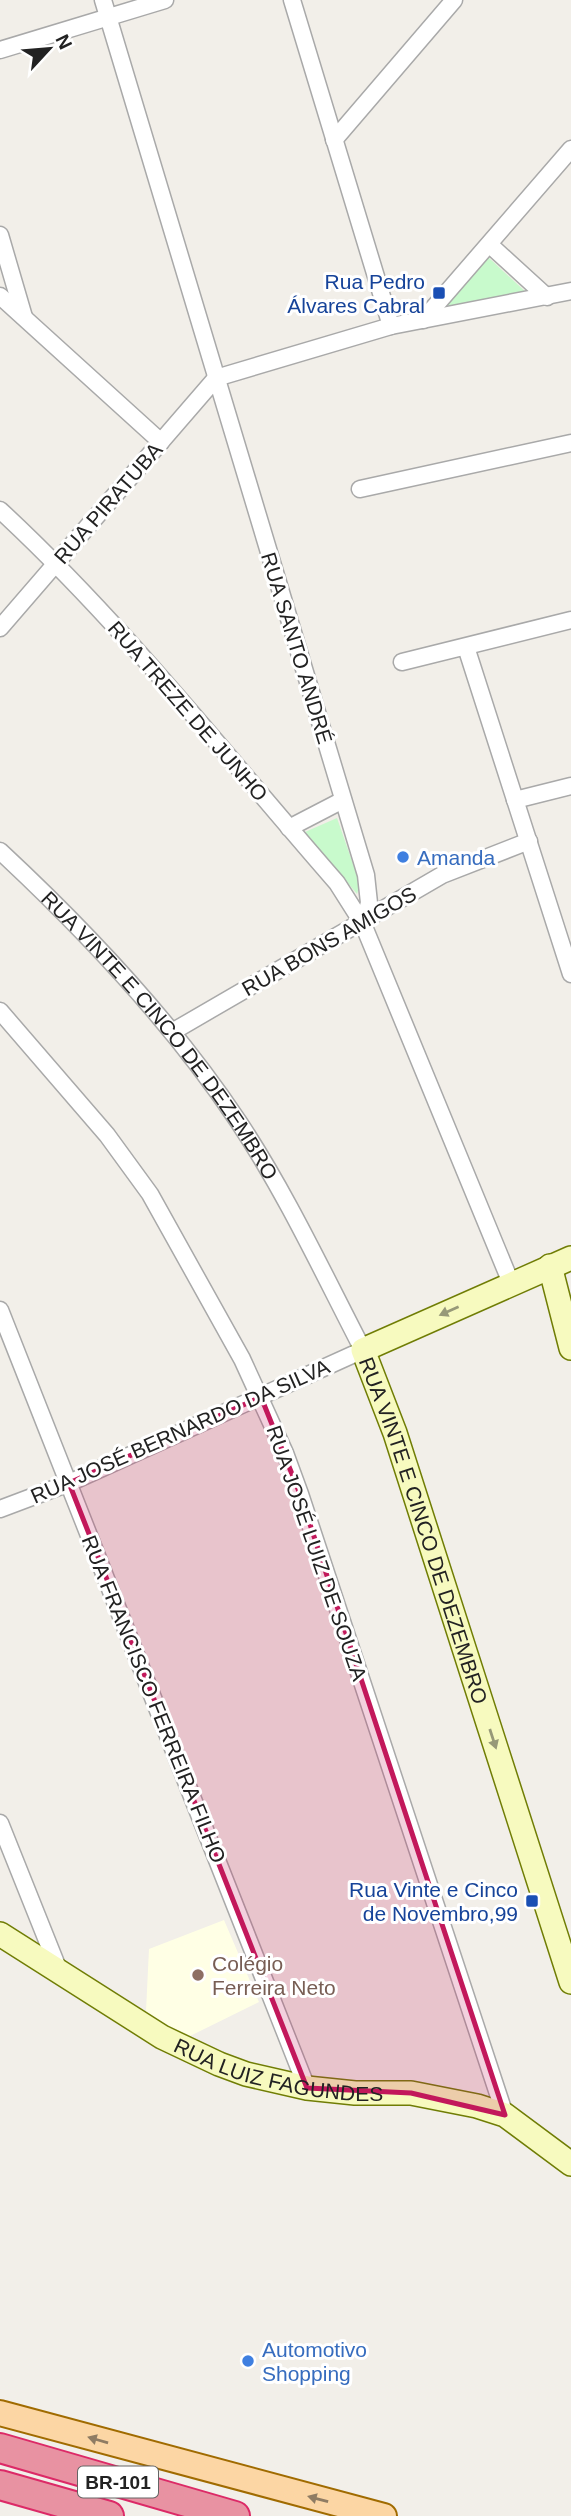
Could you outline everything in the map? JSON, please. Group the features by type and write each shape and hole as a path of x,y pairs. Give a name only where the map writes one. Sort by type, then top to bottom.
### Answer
{"highway":[{"name":"BR-101","path":"0,2448 236,2516"},
{"name":"BR-101","path":"0,2485 109,2516"}],"main road":[{"name":"RUA JOSÉ BERNARDO DA SILVA","path":"363,1350 561,1262"},
{"path":"561,1262 571,1348"},
{"name":"RUA VINTE E CINCO DE DEZEMBRO","path":"363,1350 395,1433 571,1982"},
{"name":"RUA LUIZ FAGUNDES","path":"0,1934 162,2037 219,2064 246,2074 307,2088 355,2093 411,2093 505,2115 571,2164"},
{"path":"0,2413 384,2516"}],"street":[{"name":"RUA SANTO ANDRÉ","path":"103,0 369,890 363,924"},
{"path":"0,50 165,0"},
{"path":"292,0 391,326"},
{"path":"334,140 454,0"},
{"path":"423,320 571,149"},
{"path":"0,235 24,318"},
{"path":"490,245 547,297"},
{"path":"216,377 391,326 571,291"},
{"path":"0,296 160,442"},
{"name":"RUA PIRATUBA","path":"0,628 216,377"},
{"path":"360,489 571,443"},
{"name":"RUA TREZE DE JUNHO","path":"0,510 56,563 289,828 337,883 363,924"},
{"path":"402,662 571,620"},
{"path":"466,647 528,841 567,950 571,974"},
{"path":"515,800 571,786"},
{"path":"289,828 343,800"},
{"name":"RUA BONS AMIGOS","path":"172,1032 363,924 442,875 528,841"},
{"name":"RUA VINTE E CINCO DE DEZEMBRO","path":"0,851 77,928 172,1032 250,1141 363,1350"},
{"path":"363,924 511,1283"},
{"name":"RUA JOSÉ LUIZ DE SOUZA","path":"0,1011 93,1117 150,1194 261,1397 304,1507 505,2115"},
{"name":"RUA FRANCISCO FERREIRA FILHO","path":"0,1310 307,2088"},
{"name":"RUA JOSÉ BERNARDO DA SILVA","path":"0,1509 69,1483 363,1350"},
{"path":"0,1824 61,1975"}],"highlighted area":[{"path":"261,1397 300,1494 505,2115 411,2093 307,2088 69,1483"}],"shaded area":[{"name":"Colégio Ferreira Neto","path":"224,1920 259,2002 188,2037 156,2025 146,2011 149,1949"}],"green space":[{"path":"488,257 529,295 449,314 445,303"},
{"path":"337,818 360,884 357,894 305,832"}],"place":[{"name":"Rua Pedro Álvares Cabral","path":"439,293"},
{"name":"Amanda","path":"403,857"},
{"name":"Rua Vinte e Cinco de Novembro,99","path":"532,1901"},
{"name":"Colégio Ferreira Neto","path":"198,1975"},
{"name":"Automotivo Shopping","path":"248,2361"}]}
